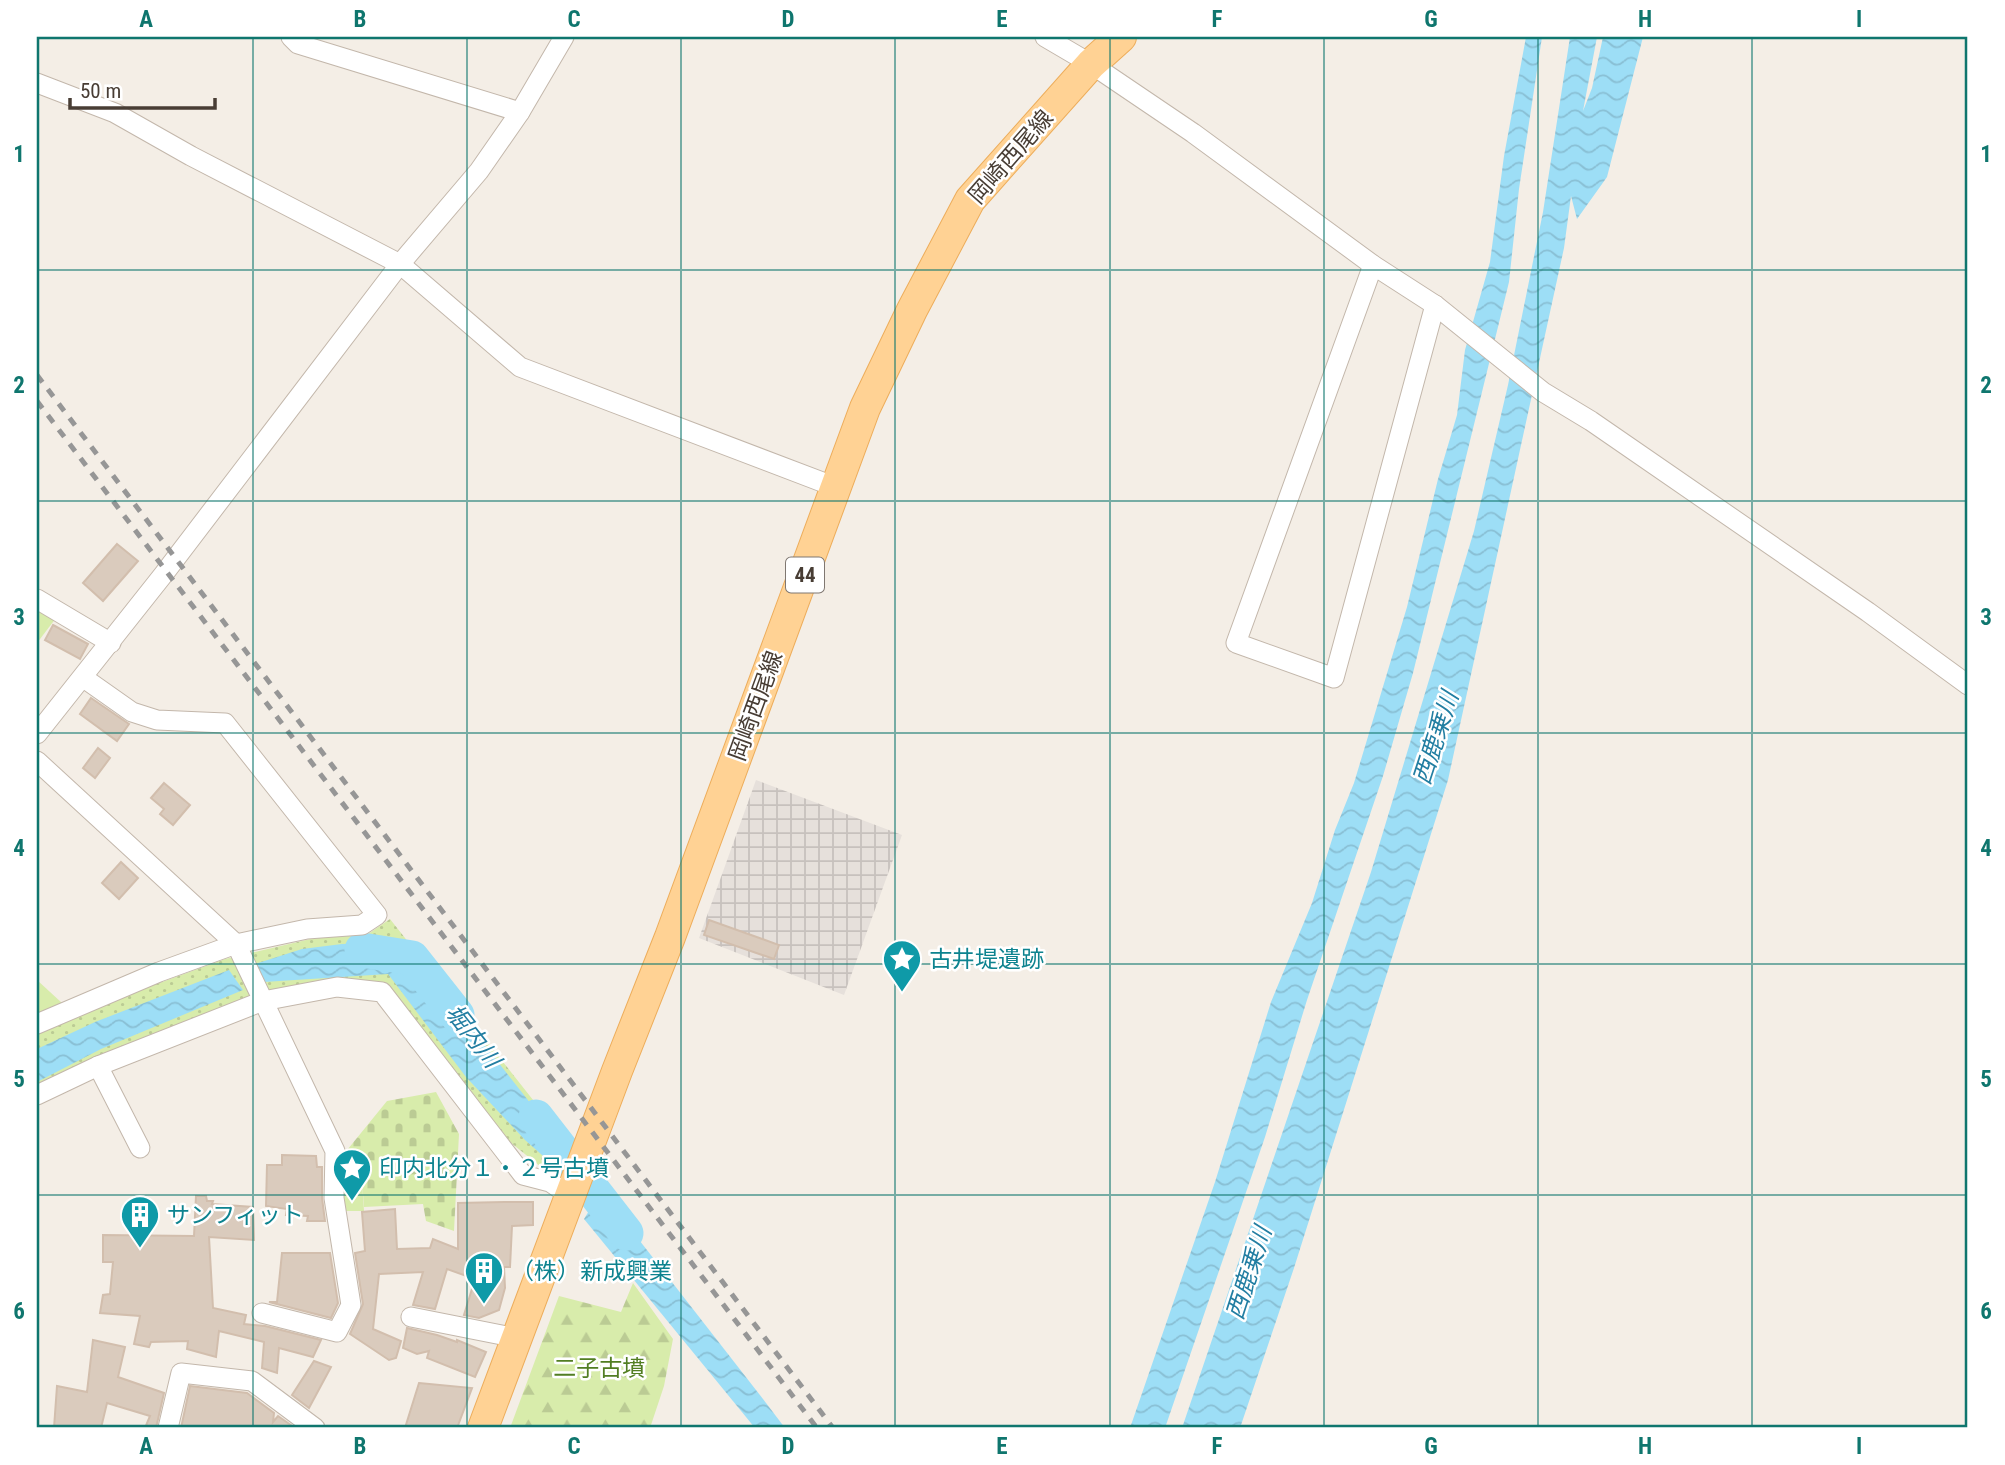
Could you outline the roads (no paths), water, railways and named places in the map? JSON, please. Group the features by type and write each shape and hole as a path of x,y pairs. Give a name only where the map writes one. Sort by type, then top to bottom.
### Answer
{"main road":[{"name":"岡崎西尾線","path":"484,1428 838,488 865,408 912,310 970,200 1091,64 1121,37"}],"street":[{"path":"291,37 298,44 520,112"},
{"path":"37,734 111,643 400,264 479,171 520,112 564,37"},
{"path":"1045,37 1091,64 1194,133 1373,265 1436,305 1543,392 1591,421 1968,685"},
{"path":"37,83 115,113 191,156 400,264 520,367 838,488"},
{"path":"1373,265 1236,643 1334,678 1436,305"},
{"path":"37,599 111,643"},
{"path":"37,1024 159,972 236,944 307,929 362,925 377,915 225,723 157,720 132,712 88,681"},
{"path":"37,761 236,944 335,1152 334,1198 351,1305 337,1332 262,1313"},
{"path":"37,1095 98,1066 263,1001 337,987 382,992 523,1175 550,1182 576,1180"},
{"path":"98,1066 140,1148"},
{"path":"411,1317 517,1338"},
{"path":"168,1428 181,1373 252,1381 315,1428"}],"water":[{"path":"1526,37 1542,37 1519,189 1509,282 1413,673 1383,776 1307,1000 1265,1137 1165,1428 1130,1428 1215,1182 1271,1002 1312,903 1335,830 1354,783 1407,607 1438,479 1457,415 1465,350 1490,262 1504,156"},
{"name":"西鹿乗川","path":"1570,37 1597,37 1583,111 1592,88 1603,37 1643,37 1607,177 1577,219 1571,196 1564,248 1448,780 1294,1268 1240,1428 1182,1428 1371,872 1474,531 1508,385 1543,212"},
{"path":"374,943 400,950 453,1005 568,1151 560,1171 525,1140 466,1077 388,974 264,982 255,964 302,949"},
{"path":"229,970 243,990 101,1049 37,1082 37,1049 95,1022"},
{"path":"601,1191 785,1428 755,1428 584,1219"}],"waterway":[{"name":"堀内川","path":"362,950 412,958 457,1015"},
{"name":"堀内川","path":"536,1117 626,1233"}],"railway":[{"path":"37,375 833,1428"},
{"path":"37,401 817,1428"}],"place":[{"name":"古井堤遺跡","path":"902,993"},
{"name":"印内北分１・２号古墳","path":"352,1202"},
{"name":"サンフィット","path":"140,1249"},
{"name":"（株）新成興業","path":"484,1305"}],"park label":[{"name":"二子古墳","path":"599,1368"}]}
